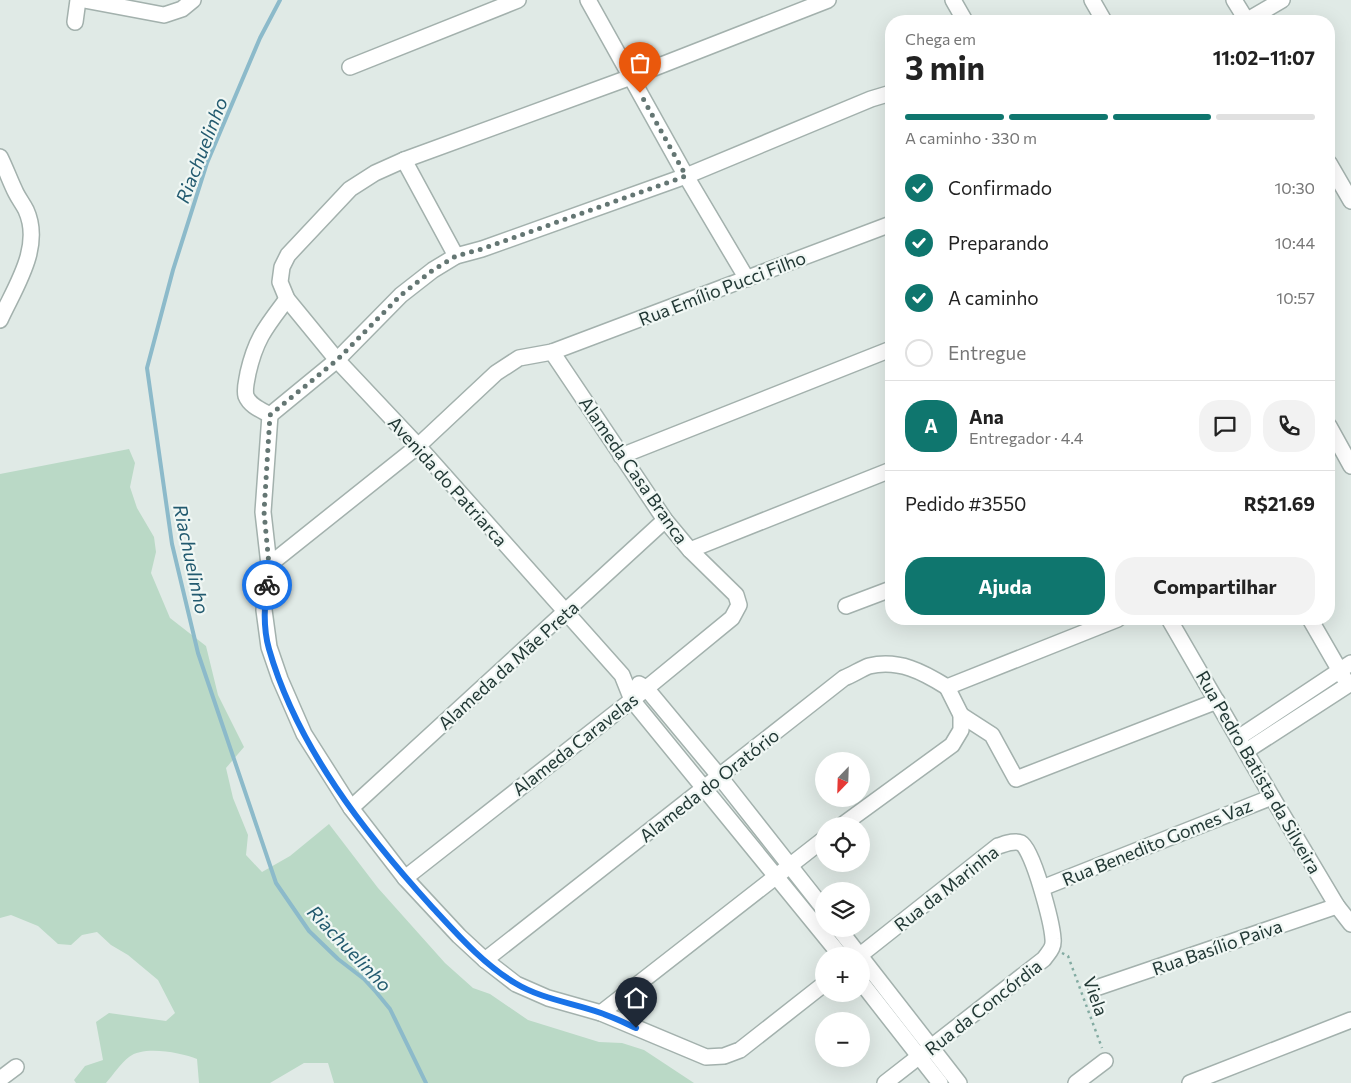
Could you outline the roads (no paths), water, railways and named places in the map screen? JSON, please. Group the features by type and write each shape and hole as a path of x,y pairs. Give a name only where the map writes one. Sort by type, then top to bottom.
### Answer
{"street":[{"path":"76,22 78,0"},
{"path":"84,0 164,15 182,10 193,0"},
{"path":"350,67 518,0"},
{"path":"588,0 686,176 747,279"},
{"path":"456,256 404,160 632,77 828,0"},
{"path":"953,0 962,15"},
{"path":"1092,0 1101,15"},
{"path":"1234,0 1243,15"},
{"path":"1256,15 1282,0"},
{"path":"815,991 740,1050 724,1056 706,1057 602,1013 548,998 516,984 458,936 405,878 351,808 304,734 280,679 269,648 264,610 269,565 264,512 270,415 337,360 401,295 433,270 456,256 482,249 686,176 885,95"},
{"path":"0,157 26,210 31,231 28,259 0,320"},
{"name":"Avenida do Patriarca","path":"404,160 375,173 350,189 288,255 282,266 280,282 287,299 337,360 418,446 622,675 632,700 706,788 834,947"},
{"path":"1335,173 1351,201"},
{"name":"Rua Emílio Pucci Filho","path":"269,565 418,446 496,373 519,358 552,352 885,226"},
{"path":"270,415 254,407 246,396 246,385 253,352 261,334 287,299"},
{"path":"621,456 885,351"},
{"name":"Alameda Casa Branca","path":"552,352 665,520 690,550 736,595 739,606"},
{"path":"1335,437 1351,466"},
{"path":"690,550 885,472"},
{"name":"Alameda da Mãe Preta","path":"351,808 665,520"},
{"path":"846,606 885,591"},
{"name":"Alameda Caravelas","path":"405,878 632,700 732,618 739,606"},
{"path":"853,817 952,745 961,730 961,715 947,687 1103,625"},
{"name":"Rua Pedro Batista da Silveira","path":"1172,625 1272,797 1338,906 1351,924"},
{"path":"1246,752 1350,684 1345,666 1314,625"},
{"name":"Alameda do Oratório","path":"485,960 844,678 869,666 899,664 926,673 947,687"},
{"path":"1238,738 1345,666"},
{"name":"Avenida do Patriarca","path":"622,675 646,688 720,777 815,897"},
{"path":"961,715 992,735 1016,779 1217,702"},
{"name":"Rua Benedito Gomes Vaz","path":"1042,888 1272,797"},
{"name":"Rua da Marinha","path":"870,948 998,846 1013,842 1021,843 1026,848 1042,888"},
{"path":"602,1013 815,845"},
{"name":"Rua da Concórdia","path":"885,1083 1044,959 1052,948 1053,938 1042,888"},
{"name":"Rua Basílio Paiva","path":"1096,988 1338,906"},
{"path":"845,937 853,947"},
{"path":"870,971 926,1052 940,1083"},
{"path":"870,992 926,1052 959,1083"},
{"path":"1190,1083 1351,1020"},
{"path":"1076,1083 1105,1061"},
{"path":"0,1079 16,1067"}],"waterway":[{"name":"Riachuelinho","path":"280,0 260,38 207,163 173,270 147,368 172,544 198,653 276,883 309,931 338,959 364,979 390,1009 426,1083"}]}
